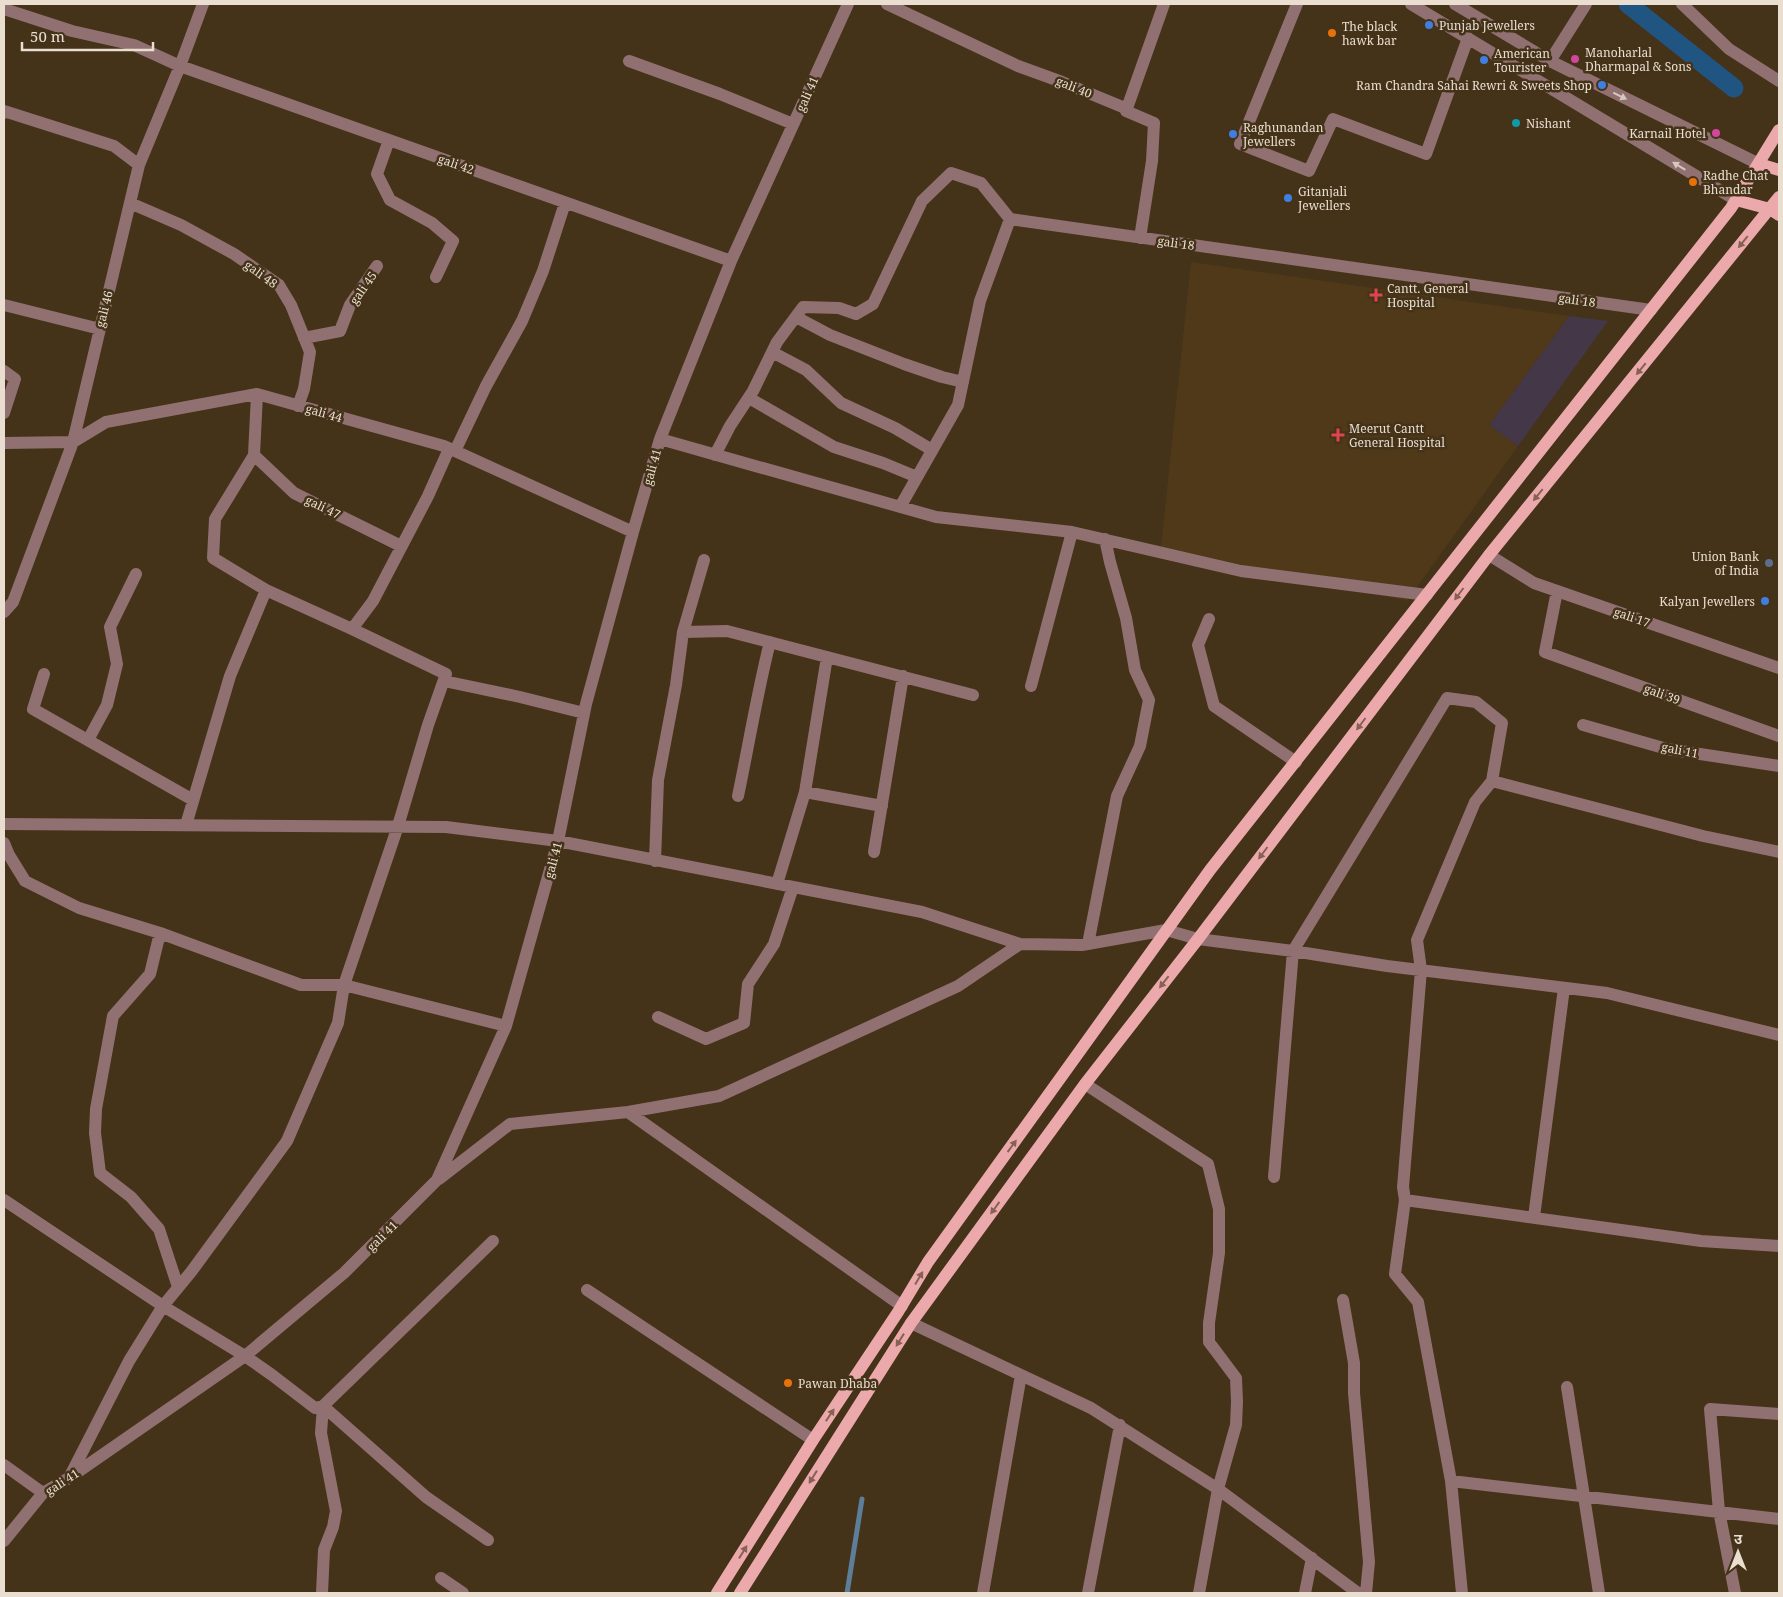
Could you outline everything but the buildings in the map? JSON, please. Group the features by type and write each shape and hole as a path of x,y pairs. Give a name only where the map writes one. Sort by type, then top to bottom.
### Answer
{"main road":[{"path":"717,1593 933,1255 1166,930 1210,870 1736,200 1779,130"},
{"path":"1759,164 1779,170"},
{"path":"740,1593 910,1323 1086,1084 1489,556 1774,212 1779,197"},
{"path":"1736,200 1774,212"}],"street":[{"name":"gali 46","path":"4,612 13,602 73,442 139,165 180,66 203,4"},
{"name":"gali 41","path":"4,1542 43,1493 69,1478 245,1356 344,1273 437,1180 506,1026 558,841 584,713 660,439 732,262 848,4"},
{"name":"gali 40","path":"887,4 1018,66 1125,108 1126,111 1154,123 1152,161 1140,238"},
{"path":"1126,111 1164,4"},
{"path":"1297,4 1240,144 1309,172 1333,119 1426,154 1468,38"},
{"path":"1412,4 1736,200"},
{"path":"1455,4 1550,61 1759,164"},
{"path":"1550,61 1586,4"},
{"path":"1682,4 1729,49 1779,81"},
{"name":"gali 42","path":"4,9 72,31 134,45 180,66 732,262"},
{"path":"629,61 720,94 793,124"},
{"path":"4,113 50,125 114,146 139,165"},
{"path":"389,140 377,174 390,200 432,223 453,241 436,277"},
{"path":"714,455 730,426 749,398 777,342 803,307 839,308 856,314 873,304 922,202 951,174 982,183 1010,219 980,301 958,405 900,507"},
{"name":"gali 48","path":"130,203 181,225 226,250 279,285 291,305 310,352 304,389 298,406"},
{"path":"352,629 373,602 522,321 543,271 565,203"},
{"name":"gali 18","path":"1010,219 1650,310"},
{"name":"gali 45","path":"304,338 340,331 350,305 378,266"},
{"path":"4,305 100,329"},
{"path":"796,316 830,336 904,364 963,382"},
{"path":"772,352 806,370 841,402 895,428 932,450"},
{"path":"4,371 15,379 4,413"},
{"path":"69,1478 130,1361 162,1306 191,1272 287,1140 338,1023 344,985 398,826 428,725 446,674 266,590 213,558 214,519 254,455 257,394"},
{"name":"gali 44","path":"73,442 106,422 257,394 452,450 633,532"},
{"path":"749,398 834,447 883,462 917,477"},
{"path":"660,439 936,517 1072,532 1241,571 1427,594"},
{"path":"4,443 73,442"},
{"name":"gali 47","path":"254,455 294,493 401,546"},
{"path":"1031,686 1072,532"},
{"path":"1088,944 1117,796 1140,746 1149,700 1135,670 1126,618 1105,539"},
{"name":"gali 17","path":"1489,556 1534,583 1779,668"},
{"path":"655,860 658,780 676,685 683,632 704,560"},
{"path":"88,740 107,705 117,664 110,626 136,574"},
{"path":"186,825 230,676 266,590"},
{"name":"gali 39","path":"1557,591 1545,652 1779,736"},
{"path":"1210,619 1198,645 1214,706 1296,762"},
{"path":"683,632 727,631 973,695"},
{"path":"738,796 758,689 770,642"},
{"path":"776,884 806,792 827,657"},
{"path":"44,674 33,709 193,800"},
{"path":"874,852 903,676"},
{"path":"444,681 584,713"},
{"path":"1274,1177 1293,950 1447,698 1476,702 1502,723 1492,781 1475,802 1417,940 1421,970 1403,1187 1405,1200 1395,1274 1418,1302 1451,1481 1462,1593"},
{"name":"gali 11","path":"1583,725 1667,749 1779,766"},
{"path":"1492,781 1703,836 1779,852"},
{"path":"806,792 882,806"},
{"path":"4,824 446,827 558,841 922,912 1020,944 1088,944 1166,930 1198,939 1293,950 1421,970 1607,993 1779,1035"},
{"path":"4,843 25,881 78,908 160,933 301,985 344,985 506,1026"},
{"path":"658,1017 706,1039 744,1023 748,984 774,944 793,887"},
{"path":"160,933 150,974 113,1016 99,1092 95,1133 100,1172 131,1197 160,1229 178,1287"},
{"path":"437,1180 510,1124 628,1112 719,1096 958,986 1020,944"},
{"path":"1534,1217 1564,988"},
{"path":"1086,1084 1208,1164 1219,1209 1219,1253 1210,1323 1210,1342 1236,1378 1236,1426 1218,1489 1199,1593"},
{"path":"628,1112 902,1306"},
{"path":"4,1200 162,1306 245,1356 315,1408 323,1406 494,1241"},
{"path":"1405,1200 1701,1241 1779,1246"},
{"path":"587,1290 813,1440"},
{"path":"1343,1300 1354,1362 1354,1392 1369,1562 1366,1593"},
{"path":"910,1323 1091,1408 1120,1425 1218,1489 1358,1593"},
{"path":"983,1593 1021,1375"},
{"path":"1567,1387 1599,1593"},
{"path":"323,1406 426,1496 488,1540"},
{"path":"322,1593 324,1550 333,1527 336,1511 321,1433 323,1406"},
{"path":"1734,1593 1719,1511 1710,1409 1779,1414"},
{"path":"1088,1593 1120,1425"},
{"path":"4,1465 43,1493"},
{"path":"1451,1481 1779,1518"},
{"path":"1305,1593 1312,1558"},
{"path":"441,1578 463,1593"}],"shaded area":[{"name":"Meerut Cantt General Hospital","path":"1191,262 1569,316 1489,425 1518,446 1407,601 1161,547"},
{"path":"1569,316 1608,321 1518,446 1489,425"}],"waterway":[{"path":"1628,4 1734,88"},
{"path":"847,1593 862,1499"}],"place":[{"name":"Punjab Jewellers","path":"1429,25"},
{"name":"The black hawk bar","path":"1332,33"},
{"name":"Manoharlal Dharmapal & Sons","path":"1575,59"},
{"name":"American Tourister","path":"1484,60"},
{"name":"Ram Chandra Sahai Rewri & Sweets Shop","path":"1602,85"},
{"name":"Nishant","path":"1516,123"},
{"name":"Karnail Hotel","path":"1716,133"},
{"name":"Raghunandan Jewellers","path":"1233,134"},
{"name":"Radhe Chat Bhandar","path":"1693,182"},
{"name":"Gitanjali Jewellers","path":"1288,198"},
{"name":"Cantt. General Hospital","path":"1376,295"},
{"name":"Meerut Cantt General Hospital","path":"1338,435"},
{"name":"Union Bank of India","path":"1769,563"},
{"name":"Kalyan Jewellers","path":"1765,601"},
{"name":"Pawan Dhaba","path":"788,1383"}]}
